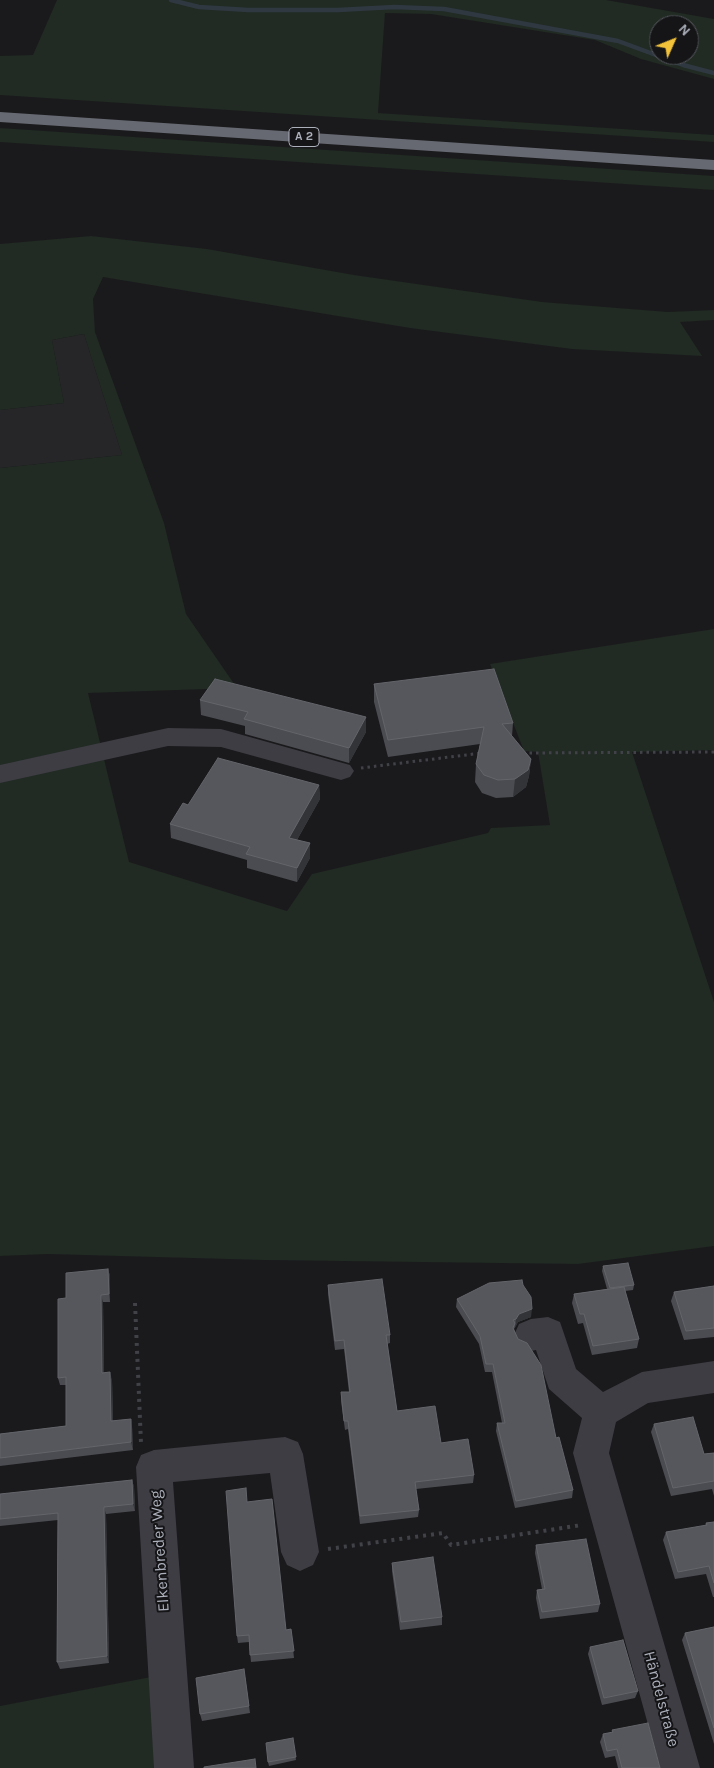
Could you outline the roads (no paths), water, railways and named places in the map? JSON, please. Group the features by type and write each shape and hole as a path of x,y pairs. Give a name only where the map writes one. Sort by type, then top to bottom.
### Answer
{"highway":[{"name":"A 2","path":"0,103 714,150"},
{"name":"A 2","path":"0,117 714,165"}],"street":[{"path":"0,774 168,737 221,738 341,770"},
{"path":"531,1335 548,1333 561,1378 601,1412 642,1388 714,1377"},
{"name":"Händelstraße","path":"601,1412 591,1452 680,1768"},
{"name":"Elkenbreder Weg","path":"174,1768 154,1467 285,1454 300,1552"}],"waterway":[{"path":"171,0 199,7 248,10 338,10 394,7 444,9 618,41 683,65 714,73"}]}
